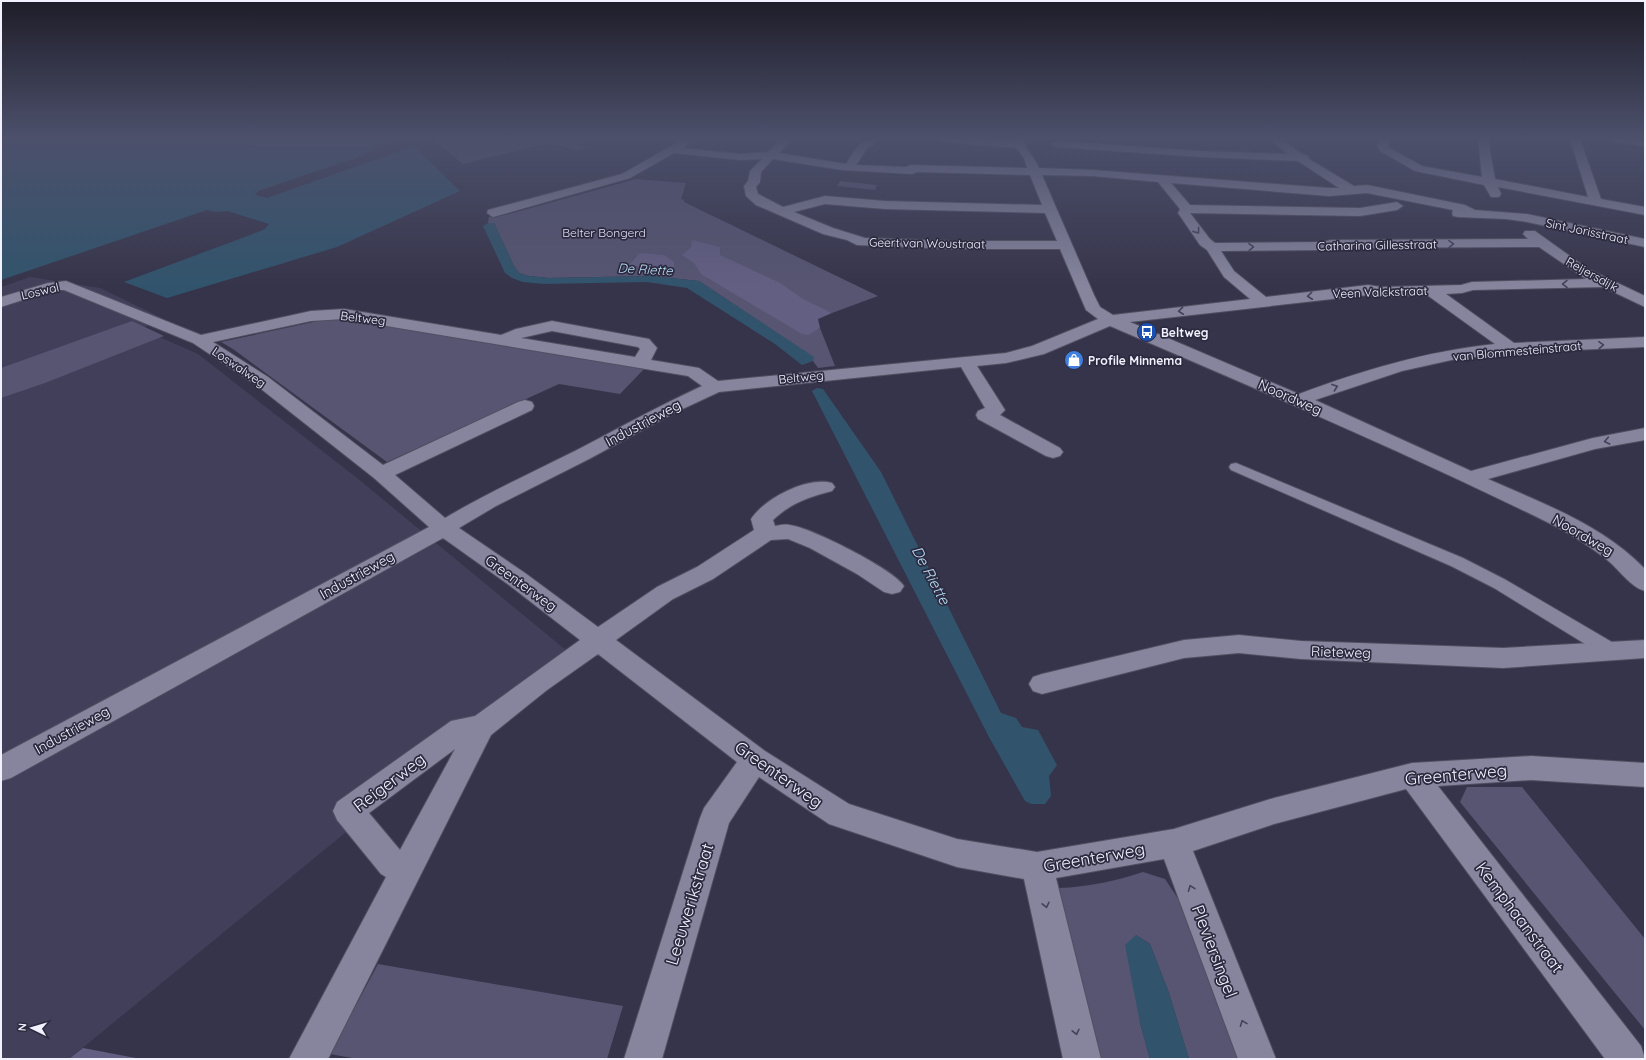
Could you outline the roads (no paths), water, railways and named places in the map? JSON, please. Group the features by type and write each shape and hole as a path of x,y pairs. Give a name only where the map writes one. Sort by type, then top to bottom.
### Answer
{"street":[{"path":"493,213 581,188"},
{"name":"Geert van Woustraat","path":"750,188 752,196 755,200 828,231 852,237 862,242 955,245 1065,245"},
{"path":"849,202 857,188"},
{"name":"Noordweg","path":"1041,188 1094,310 1110,320 1299,400 1556,518 1592,537 1619,556 1645,583"},
{"path":"1169,188 1186,209"},
{"path":"1286,188 1328,192 1348,189 1367,189 1465,209 1473,214"},
{"path":"1492,188 1506,215"},
{"path":"1524,188 1645,211"},
{"path":"1591,188 1596,202"},
{"path":"1348,189 1398,206"},
{"path":"782,211 825,200 966,208 1050,209"},
{"path":"1186,209 1360,212 1398,206"},
{"name":"Sint Jorisstraat","path":"1398,206 1442,212 1506,215 1645,243"},
{"path":"1186,209 1184,213 1205,242 1212,247 1229,274 1261,301"},
{"name":"Reijersdijk","path":"1506,215 1542,244 1584,272 1645,302"},
{"name":"Catharina Gillesstraat","path":"1212,247 1322,246 1331,244 1370,243 1542,244"},
{"name":"Veen Valckstraat","path":"1110,320 1261,301 1368,290 1382,292 1462,289 1472,286 1604,283"},
{"name":"Loswal","path":"1,302 53,286 66,285 79,290"},
{"name":"Loswalweg","path":"79,290 144,319 199,340 262,382 380,474 444,528"},
{"path":"1430,290 1512,349"},
{"name":"Beltweg","path":"199,340 311,316 344,314 642,362 693,372 715,387 792,378 1006,358 1038,350 1110,320"},
{"name":"van Blommesteinstraat","path":"1299,400 1370,374 1456,354 1512,349 1645,342"},
{"path":"966,362 996,410 985,415 1053,452"},
{"name":"Industrieweg","path":"1,768 444,528 489,501 582,455 667,409 715,387"},
{"path":"380,474 525,406"},
{"path":"1468,478 1593,444 1645,434"},
{"path":"766,533 762,519 777,504 797,493 825,487"},
{"name":"Greenterweg","path":"444,528 518,579 755,759 840,815 957,853 1036,868 1174,843 1274,811 1412,775 1531,768 1645,774"},
{"path":"308,1059 481,727 538,683 665,593 705,572 766,533 790,532 818,543 892,586"},
{"name":"Rieteweg","path":"1042,684 1184,649 1239,644 1301,650 1503,658 1610,650 1645,649"},
{"name":"Reigerweg","path":"406,870 392,864 348,811 461,729 481,727"},
{"name":"Leeuwerikstraat","path":"643,1059 715,818 755,759"},
{"name":"Kemphaanstraat","path":"1412,775 1628,1059"},
{"name":"Pleviersingel","path":"1174,843 1257,1059"},
{"path":"1036,868 1082,1059"}],"lane":[{"path":"1236,467 1458,562 1500,584 1610,650"}],"water":[{"path":"1,188 265,188 258,191 255,195 267,198 294,188 457,188 460,191 337,247 167,298 124,282 258,232 265,229 269,224 228,211 215,212 207,210 1,280"},
{"path":"488,223 494,223 514,266 519,273 529,276 549,278 651,276 699,281 814,357 813,361 802,365 775,344 687,288 647,282 544,284 523,282 512,278 505,273 483,226"},
{"name":"De Riette","path":"817,388 823,389 881,472 1001,713 1016,718 1022,727 1038,730 1057,765 1049,776 1051,796 1045,804 1031,804 1025,801 989,737 812,391"},
{"path":"1136,935 1150,944 1169,993 1189,1059 1150,1059 1140,1023 1125,945"}],"place":[{"name":"Beltweg","path":"1147,332"},
{"name":"Profile Minnema","path":"1074,360"}],"park label":[{"name":"Belter Bongerd","path":"604,232"}]}
